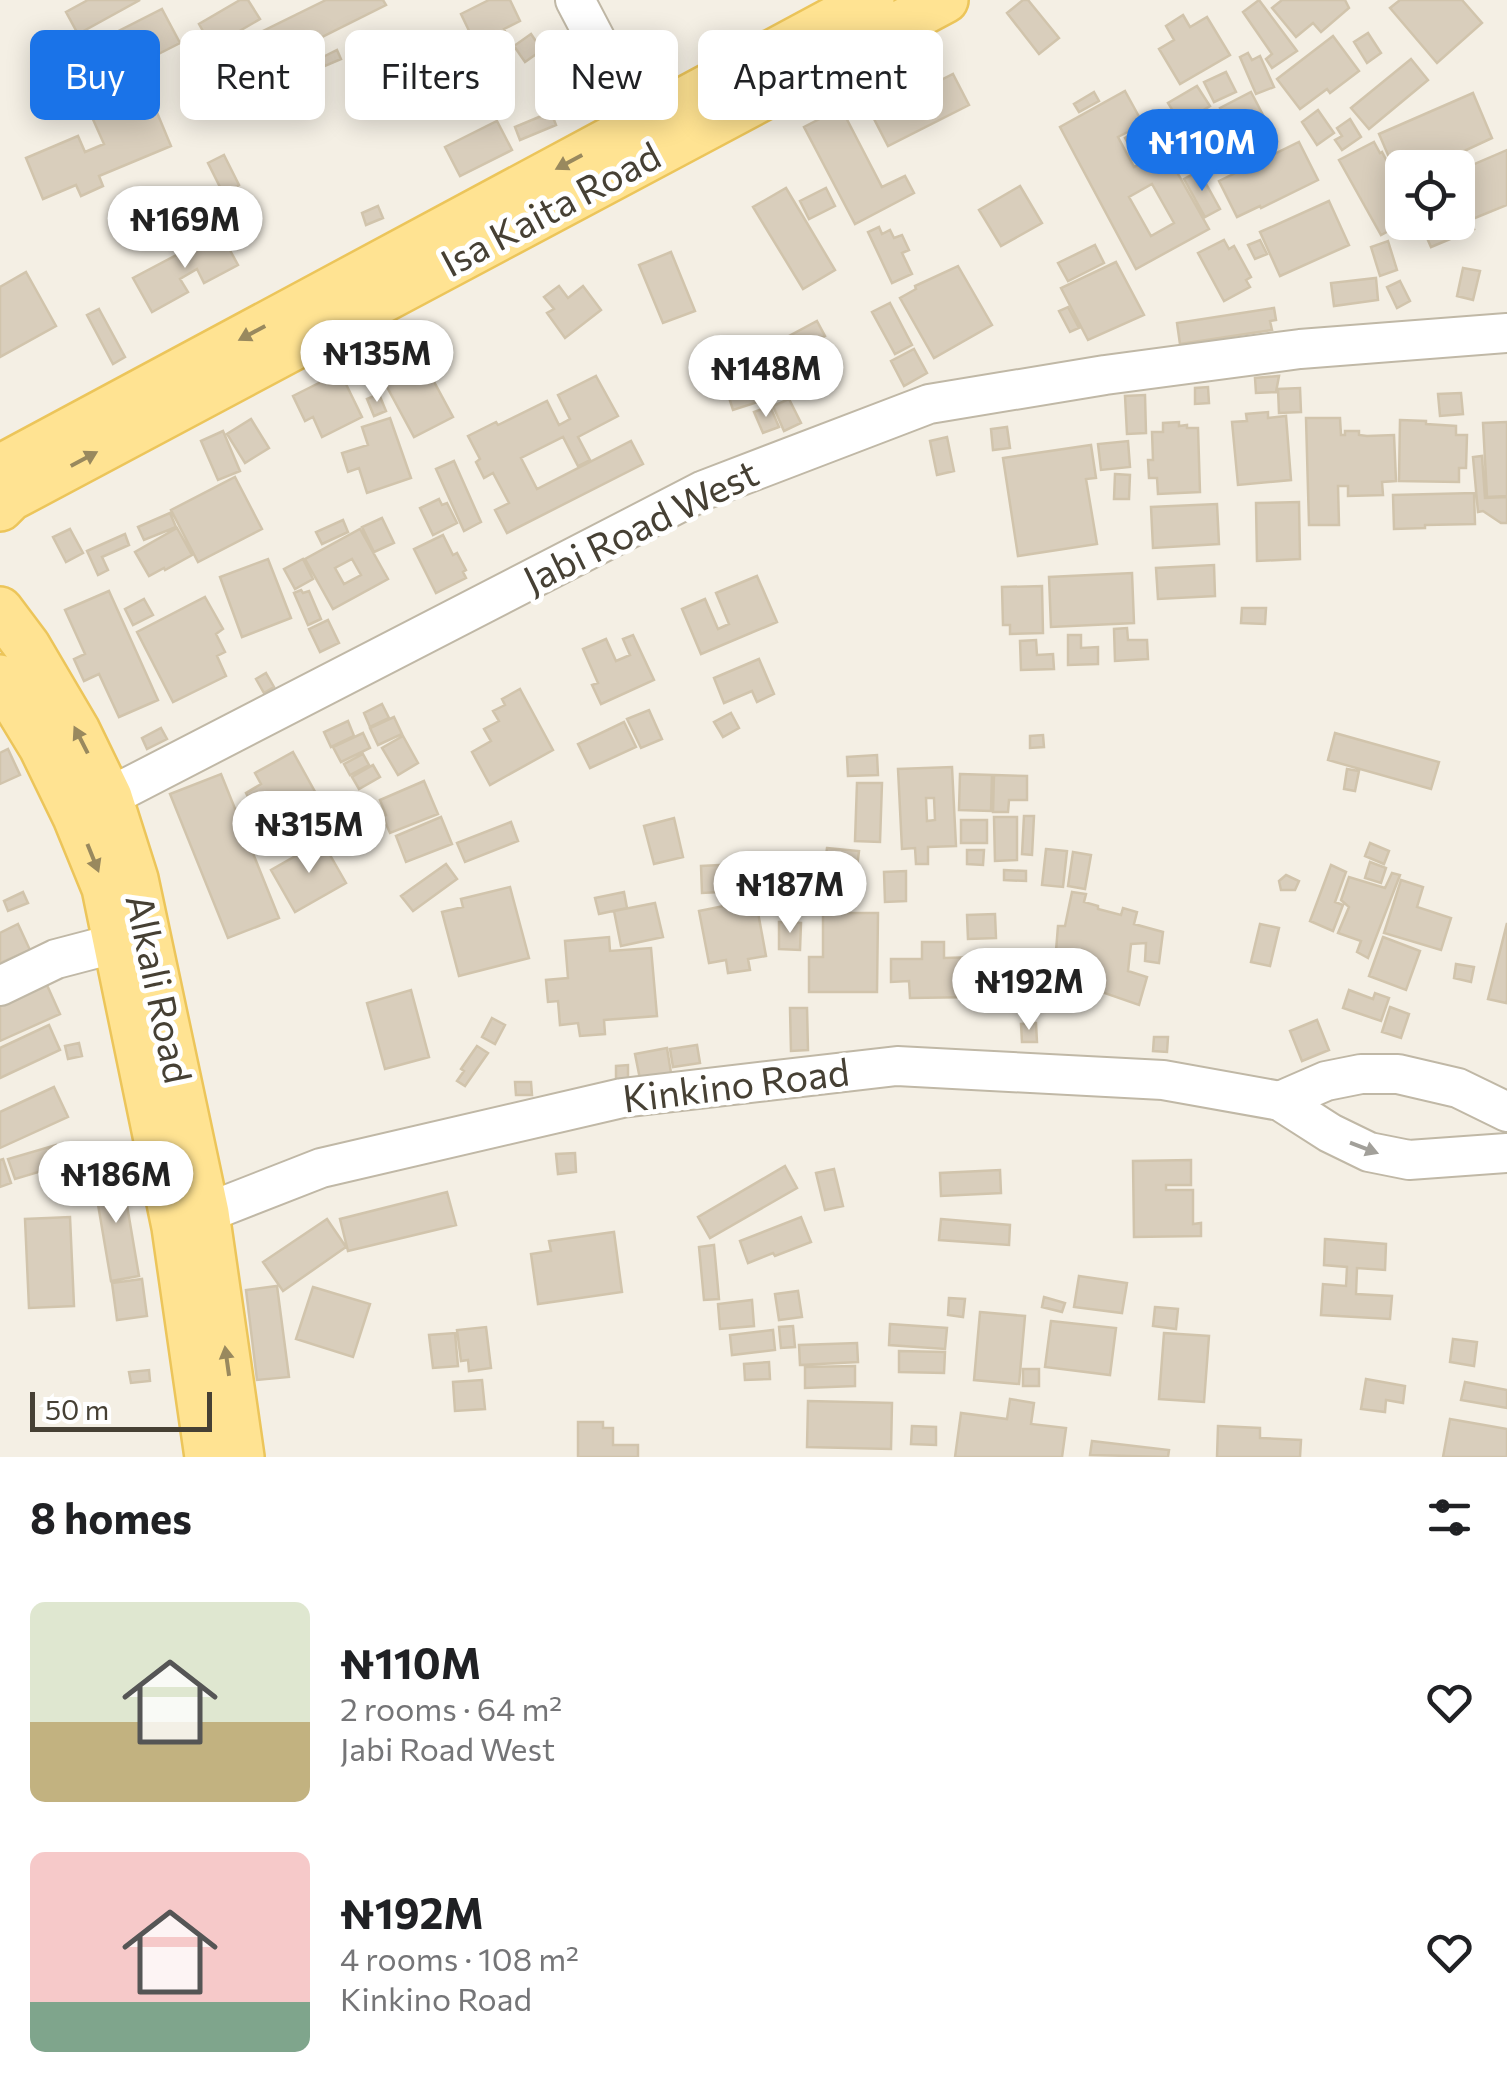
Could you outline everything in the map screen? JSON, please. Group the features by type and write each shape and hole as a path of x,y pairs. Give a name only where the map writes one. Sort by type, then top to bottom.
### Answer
{"main road":[{"name":"Isa Kaita Road","path":"0,508 10,498 373,287 640,124 871,0"},
{"name":"Isa Kaita Road","path":"0,468 373,287 945,0"},
{"name":"Alkali Road","path":"0,610 27,646 77,731 109,797 135,880 206,1213 241,1457"},
{"name":"Alkali Road","path":"0,678 42,747 104,888 175,1227 208,1457"}],"street":[{"path":"575,0 640,124"},
{"name":"Jabi Road West","path":"109,797 704,490 929,404 1105,374 1300,349 1507,333"},
{"path":"0,986 56,959 116,943"},
{"name":"Kinkino Road","path":"206,1213 321,1168 622,1098 897,1066 1164,1080 1280,1101 1330,1134 1369,1152 1409,1160 1507,1153"},
{"path":"1280,1101 1326,1081 1361,1074 1398,1074 1458,1088 1507,1112"}],"building":[{"path":"88,0 140,0 85,30 76,30 66,12"},
{"path":"240,0 248,0 260,19 241,30 202,30 199,24"},
{"path":"326,0 383,0 386,5 325,36 325,30 265,30"},
{"path":"489,0 510,0 520,21 504,30 469,30 461,14"},
{"path":"1028,0 1059,38 1039,54 1007,13"},
{"path":"1259,0 1297,51 1272,68 1266,59 1272,54 1243,12"},
{"path":"1282,0 1345,0 1349,8 1321,32 1313,23 1296,37 1272,8"},
{"path":"1400,0 1462,0 1482,23 1437,63 1390,8"},
{"path":"162,9 180,43 160,53 160,30 121,30"},
{"path":"1183,15 1190,27 1207,17 1230,55 1180,84 1159,49 1174,40 1166,26"},
{"path":"1368,33 1381,53 1367,63 1354,42"},
{"path":"531,34 535,55 525,62 515,45"},
{"path":"1333,36 1359,71 1300,109 1277,79"},
{"path":"337,50 341,59 325,66 325,56"},
{"path":"1248,53 1252,60 1260,56 1274,87 1256,94 1240,57"},
{"path":"1411,59 1428,80 1369,129 1351,108"},
{"path":"1226,72 1236,92 1214,102 1204,82"},
{"path":"953,74 969,105 943,118 943,79"},
{"path":"1197,86 1210,106 1181,124 1168,103"},
{"path":"1125,91 1143,124 1118,137 1134,167 1165,151 1209,229 1136,269 1060,127","holes":["1152,184 1174,223 1151,236 1129,197"]},
{"path":"1094,92 1099,101 1079,112 1074,104"},
{"path":"1251,92 1274,136 1242,152 1220,108"},
{"path":"1473,93 1492,138 1466,150 1386,150 1379,134"},
{"path":"1318,110 1334,133 1317,145 1302,122"},
{"path":"1217,112 1236,157 1201,171 1183,127"},
{"path":"535,119 554,120 556,125 520,140 515,127"},
{"path":"1350,119 1361,137 1342,150 1335,140 1342,136 1337,128"},
{"path":"93,120 160,120 171,146 99,176 103,186 81,196 76,185 43,199 26,158 78,136 85,152 104,144"},
{"path":"818,120 847,120 882,187 905,176 914,193 855,224 804,127"},
{"path":"875,120 939,120 888,146"},
{"path":"497,121 512,150 460,176 445,147"},
{"path":"1140,129 1152,150 1137,159 1125,138"},
{"path":"1299,142 1318,180 1237,217 1219,181"},
{"path":"1374,142 1382,152 1385,233 1381,235 1339,160"},
{"path":"1507,150 1507,205 1475,218 1475,164"},
{"path":"224,155 239,185 223,193 208,163"},
{"path":"1199,171 1220,209 1205,217 1184,179"},
{"path":"1020,186 1042,223 1001,246 979,210"},
{"path":"786,188 835,270 803,289 753,207"},
{"path":"826,188 835,206 809,219 800,201"},
{"path":"1329,201 1349,245 1280,276 1260,232"},
{"path":"378,206 383,218 366,225 362,213"},
{"path":"879,227 882,234 890,230 894,238 902,235 909,250 902,253 912,274 892,283 868,232"},
{"path":"220,232 238,265 204,283 197,269 180,279 188,292 152,312 133,278"},
{"path":"1224,240 1229,249 1234,246 1251,277 1246,280 1250,287 1224,301 1198,253"},
{"path":"1260,240 1267,254 1255,259 1248,245"},
{"path":"1428,240 1448,240 1431,247"},
{"path":"1388,241 1397,270 1380,276 1371,247"},
{"path":"1095,245 1104,263 1068,281 1058,263"},
{"path":"671,252 695,311 663,323 639,265"},
{"path":"1116,262 1144,315 1088,340 1061,288"},
{"path":"958,266 992,325 934,358 900,298 915,286"},
{"path":"1463,268 1480,271 1473,300 1457,296"},
{"path":"26,272 56,326 0,357 0,287"},
{"path":"1376,278 1378,300 1334,306 1331,283"},
{"path":"1400,281 1410,301 1397,308 1387,287"},
{"path":"559,286 568,298 583,286 601,310 565,338 547,313 554,309 544,297"},
{"path":"890,303 912,345 895,354 872,312"},
{"path":"1068,307 1079,328 1070,332 1059,311"},
{"path":"1274,308 1276,320 1270,321 1272,330 1180,344 1177,323"},
{"path":"99,309 125,357 113,364 87,315"},
{"path":"817,321 828,351 804,364 789,336"},
{"path":"789,341 804,387 733,410 723,379 768,364 763,349"},
{"path":"392,349 399,362 418,352 453,417 414,437 372,359"},
{"path":"914,349 927,373 904,386 891,361"},
{"path":"596,376 618,416 578,437 590,460 578,466 563,437 521,458 537,489 631,441 643,464 507,533 495,510 509,503 493,473 484,478 476,462 480,459 468,436 547,401 559,425 570,419 558,395"},
{"path":"1279,376 1276,392 1256,393 1255,378"},
{"path":"343,378 362,417 322,437 313,417 305,421 293,396 327,379 329,384"},
{"path":"1208,387 1209,403 1195,404 1195,388"},
{"path":"1300,388 1301,412 1279,413 1278,389"},
{"path":"1461,393 1463,414 1440,416 1438,394"},
{"path":"379,394 386,411 374,416 367,399"},
{"path":"1145,395 1146,433 1127,434 1125,396"},
{"path":"789,399 801,423 784,431 773,406"},
{"path":"770,406 779,427 763,433 754,412"},
{"path":"1268,412 1268,418 1286,416 1291,480 1238,485 1232,422 1247,421 1246,414"},
{"path":"390,418 411,478 367,493 359,468 348,472 342,453 368,445 362,427"},
{"path":"1306,418 1340,418 1341,435 1345,431 1359,431 1359,435 1367,436 1394,435 1396,481 1382,482 1383,495 1348,496 1348,486 1338,486 1339,525 1309,525"},
{"path":"251,419 269,448 245,463 227,434"},
{"path":"1400,420 1456,426 1456,435 1467,435 1466,468 1459,468 1459,482 1399,481"},
{"path":"1179,422 1179,426 1198,428 1200,492 1158,494 1157,478 1149,478 1152,432 1163,432 1163,423"},
{"path":"1507,422 1507,496 1487,497 1483,423"},
{"path":"1007,427 1010,448 993,450 991,429"},
{"path":"223,431 240,471 218,480 201,441"},
{"path":"947,437 954,471 937,475 930,441"},
{"path":"1128,441 1130,467 1101,470 1098,444"},
{"path":"1091,445 1096,478 1086,479 1097,544 1018,556 1003,458"},
{"path":"1482,456 1485,498 1507,497 1507,523 1478,512 1473,457"},
{"path":"454,461 481,522 464,531 436,469"},
{"path":"1115,474 1130,475 1129,499 1114,499"},
{"path":"235,477 262,529 198,562 171,510"},
{"path":"1474,493 1475,524 1394,529 1393,495"},
{"path":"439,499 442,505 447,503 457,523 433,535 420,508"},
{"path":"1299,502 1300,559 1257,561 1256,503"},
{"path":"1217,504 1219,544 1153,548 1151,507"},
{"path":"170,513 176,527 144,540 138,527"},
{"path":"382,518 394,543 374,552 362,527"},
{"path":"343,520 348,532 322,544 316,532"},
{"path":"177,528 192,555 149,576 135,552"},
{"path":"70,529 83,553 66,562 53,537"},
{"path":"360,529 388,579 333,609 305,559","holes":["352,559 361,575 344,584 335,568"]},
{"path":"125,534 129,545 102,557 108,570 98,575 87,551"},
{"path":"443,535 453,555 457,553 466,578 436,593 414,549"},
{"path":"268,559 291,618 242,637 220,577"},
{"path":"303,559 313,579 295,589 284,569"},
{"path":"1214,565 1215,596 1158,599 1156,568"},
{"path":"1132,573 1134,623 1051,627 1049,577"},
{"path":"757,576 777,622 701,654 682,609 705,599 718,629 729,624 716,593"},
{"path":"1042,586 1043,633 1010,634 1010,625 1003,625 1002,587"},
{"path":"109,591 158,700 119,717 99,674 84,681 74,659 85,654 65,610"},
{"path":"309,591 321,619 308,625 294,593"},
{"path":"205,597 223,629 216,634 225,652 217,656 226,676 173,702 137,632"},
{"path":"144,599 153,615 133,625 125,609"},
{"path":"1242,608 1266,608 1265,624 1241,623"},
{"path":"328,620 339,643 320,652 309,629"},
{"path":"1127,628 1128,640 1147,640 1148,659 1115,661 1114,629"},
{"path":"633,635 654,680 601,704 592,685 598,683 583,649 606,639 616,661 630,655 623,639"},
{"path":"1068,635 1081,635 1081,648 1098,647 1098,664 1068,665"},
{"path":"1036,640 1037,655 1053,654 1054,669 1021,670 1020,641"},
{"path":"759,659 774,694 757,702 752,691 724,703 714,678"},
{"path":"266,673 274,687 264,693 256,679"},
{"path":"520,689 553,750 490,785 472,752 491,741 484,729 499,721 493,711 505,705 502,699"},
{"path":"382,704 389,718 370,727 364,713"},
{"path":"649,710 662,739 641,748 627,719"},
{"path":"731,713 739,728 723,737 714,722"},
{"path":"394,717 402,734 378,745 370,728"},
{"path":"348,721 354,736 331,747 324,732"},
{"path":"624,722 636,747 590,768 578,744"},
{"path":"161,728 167,739 147,749 142,738"},
{"path":"363,733 370,748 341,762 333,747"},
{"path":"1335,733 1439,762 1431,789 1328,760"},
{"path":"1043,735 1044,747 1030,748 1030,736"},
{"path":"403,736 418,763 398,775 382,748"},
{"path":"8,749 20,775 0,784 0,753"},
{"path":"293,752 329,817 276,847 246,793 261,784 255,773"},
{"path":"363,754 369,765 350,775 344,764"},
{"path":"877,755 878,775 848,776 847,757"},
{"path":"373,765 380,777 359,789 352,777"},
{"path":"952,767 956,846 928,847 928,864 916,864 915,848 902,849 898,769","holes":["926,798 934,798 935,820 927,821"]},
{"path":"1347,769 1359,771 1355,791 1344,789"},
{"path":"221,774 279,918 228,938 170,794"},
{"path":"960,774 992,775 991,811 959,810"},
{"path":"994,775 1027,776 1027,800 1009,800 1008,812 993,812"},
{"path":"424,781 438,814 390,833 380,800"},
{"path":"857,783 882,783 880,842 855,841"},
{"path":"1024,816 1034,816 1032,855 1022,854"},
{"path":"441,817 452,844 406,862 396,836"},
{"path":"994,817 1017,817 1017,860 995,861"},
{"path":"674,818 683,857 654,864 644,826"},
{"path":"961,820 987,820 987,843 961,843"},
{"path":"511,822 518,841 465,862 457,843"},
{"path":"322,841 346,883 295,912 271,870"},
{"path":"1370,843 1389,851 1384,864 1365,856"},
{"path":"827,848 859,851 854,892 822,888"},
{"path":"1046,849 1067,851 1063,887 1042,885"},
{"path":"967,850 984,850 983,865 967,864"},
{"path":"1073,852 1091,855 1085,889 1068,886"},
{"path":"809,860 811,912 767,913 766,902 754,903 753,862"},
{"path":"1370,862 1386,868 1381,883 1365,878"},
{"path":"446,864 457,879 413,911 401,896"},
{"path":"739,864 740,891 702,893 701,866"},
{"path":"1331,865 1346,872 1335,902 1343,905 1333,931 1310,921"},
{"path":"1004,870 1026,871 1026,881 1004,880"},
{"path":"906,871 906,901 885,902 884,872"},
{"path":"1392,873 1400,875 1368,958 1357,952 1361,941 1338,933 1349,907 1341,900 1349,877 1385,888"},
{"path":"1286,875 1299,881 1295,890 1281,890 1279,881"},
{"path":"1401,880 1423,887 1417,907 1451,918 1441,950 1384,933"},
{"path":"510,887 529,958 459,976 442,912 463,907 461,899"},
{"path":"23,892 28,903 8,911 4,901"},
{"path":"624,892 627,908 599,914 595,898"},
{"path":"1072,892 1086,894 1084,902 1098,909 1121,915 1123,908 1137,912 1134,924 1163,932 1159,963 1145,961 1146,943 1131,944 1128,971 1147,977 1139,1005 1064,979 1066,966 1057,964 1058,926 1065,926"},
{"path":"751,896 753,908 757,907 766,956 748,959 750,970 728,973 726,960 709,963 699,911"},
{"path":"655,903 663,937 621,946 614,911"},
{"path":"823,913 878,913 877,992 809,992 809,957 823,957"},
{"path":"995,914 996,938 968,939 967,915"},
{"path":"779,922 801,923 800,950 779,949"},
{"path":"1507,923 1507,1000 1506,1003 1488,999"},
{"path":"18,924 30,950 0,963 0,933"},
{"path":"1260,924 1279,928 1270,966 1251,962"},
{"path":"609,937 610,951 651,948 657,1016 604,1020 605,1034 580,1036 578,1023 560,1025 558,1001 548,1002 546,980 568,978 565,941"},
{"path":"1383,937 1420,951 1406,990 1369,976"},
{"path":"922,942 944,942 944,958 977,957 977,997 910,998 909,981 891,982 891,959 922,959"},
{"path":"1456,964 1474,967 1471,982 1454,978"},
{"path":"1023,972 1040,974 1036,1004 1019,1002"},
{"path":"46,983 60,1014 0,1041 0,1004"},
{"path":"411,990 429,1057 385,1069 367,1003"},
{"path":"1349,990 1373,999 1375,993 1389,998 1381,1021 1343,1008"},
{"path":"1390,1007 1409,1014 1401,1038 1382,1032"},
{"path":"790,1008 807,1008 808,1050 791,1051"},
{"path":"492,1018 505,1025 495,1044 482,1037"},
{"path":"1317,1020 1329,1050 1302,1061 1290,1031"},
{"path":"1036,1023 1037,1042 1022,1042 1021,1024"},
{"path":"49,1025 60,1050 0,1078 0,1048"},
{"path":"1154,1037 1168,1037 1167,1052 1153,1051"},
{"path":"79,1043 82,1056 68,1059 65,1046"},
{"path":"697,1045 700,1063 673,1067 670,1049"},
{"path":"477,1046 488,1053 465,1086 457,1081"},
{"path":"667,1048 671,1073 640,1079 635,1054"},
{"path":"628,1065 628,1079 616,1079 616,1066"},
{"path":"515,1082 531,1082 532,1095 516,1095"},
{"path":"54,1087 68,1117 0,1148 0,1112"},
{"path":"56,1145 62,1165 15,1179 8,1159"},
{"path":"575,1153 576,1172 558,1174 556,1154"},
{"path":"3,1159 11,1183 0,1187 0,1160"},
{"path":"1191,1160 1191,1185 1166,1185 1166,1190 1193,1190 1193,1224 1201,1223 1201,1236 1134,1237 1133,1161"},
{"path":"785,1166 797,1188 710,1238 698,1217"},
{"path":"834,1169 843,1206 825,1210 816,1173"},
{"path":"121,1170 139,1276 111,1281 93,1175"},
{"path":"1000,1170 1001,1193 941,1196 940,1173"},
{"path":"447,1192 456,1225 348,1251 340,1219"},
{"path":"70,1217 74,1306 29,1308 25,1219"},
{"path":"801,1217 811,1242 748,1263 740,1241"},
{"path":"327,1219 346,1247 283,1291 263,1262"},
{"path":"941,1219 1010,1225 1009,1245 939,1240"},
{"path":"614,1232 622,1292 538,1304 531,1254 551,1251 549,1241"},
{"path":"1325,1239 1386,1244 1385,1270 1357,1268 1356,1294 1392,1296 1390,1319 1321,1315 1323,1284 1346,1286 1347,1267 1324,1265"},
{"path":"714,1245 719,1299 704,1300 699,1247"},
{"path":"1079,1276 1127,1283 1122,1313 1074,1307"},
{"path":"142,1279 147,1316 117,1320 112,1283"},
{"path":"277,1286 289,1377 257,1380 246,1290"},
{"path":"313,1287 370,1304 353,1357 296,1339"},
{"path":"798,1291 802,1317 779,1320 775,1294"},
{"path":"1044,1297 1065,1303 1062,1312 1042,1307"},
{"path":"949,1298 965,1299 963,1317 948,1315"},
{"path":"752,1300 754,1326 720,1329 718,1304"},
{"path":"1155,1307 1178,1309 1176,1329 1153,1326"},
{"path":"980,1312 1025,1316 1019,1384 974,1380"},
{"path":"1051,1321 1116,1328 1110,1375 1045,1367"},
{"path":"890,1324 947,1328 945,1349 889,1345"},
{"path":"793,1326 795,1347 781,1348 779,1327"},
{"path":"486,1327 491,1368 469,1371 468,1360 461,1361 457,1330"},
{"path":"773,1330 775,1350 732,1355 730,1335"},
{"path":"455,1333 458,1366 433,1368 429,1335"},
{"path":"1164,1333 1209,1336 1204,1402 1159,1399"},
{"path":"1453,1339 1477,1342 1474,1366 1450,1362"},
{"path":"857,1343 858,1362 800,1365 799,1345"},
{"path":"899,1351 945,1352 944,1373 899,1372"},
{"path":"769,1362 770,1379 745,1380 744,1364"},
{"path":"855,1366 855,1386 805,1388 805,1367"},
{"path":"1023,1369 1039,1369 1039,1386 1023,1386"},
{"path":"149,1370 150,1381 131,1383 129,1372"},
{"path":"1366,1379 1405,1386 1403,1403 1386,1400 1385,1412 1361,1409"},
{"path":"482,1380 485,1409 455,1411 453,1382"},
{"path":"1465,1382 1507,1390 1507,1408 1461,1400"},
{"path":"1010,1399 1034,1403 1031,1424 1066,1428 1062,1457 955,1457 961,1413 1007,1419"},
{"path":"808,1401 892,1403 891,1449 807,1447"},
{"path":"1450,1419 1507,1429 1507,1457 1443,1457"},
{"path":"578,1422 603,1422 603,1428 613,1428 613,1445 638,1445 638,1457 578,1457"},
{"path":"912,1426 936,1427 936,1445 911,1444"},
{"path":"1218,1426 1260,1428 1260,1438 1301,1440 1300,1457 1217,1457"},
{"path":"1092,1441 1169,1450 1168,1457 1090,1455"}]}
